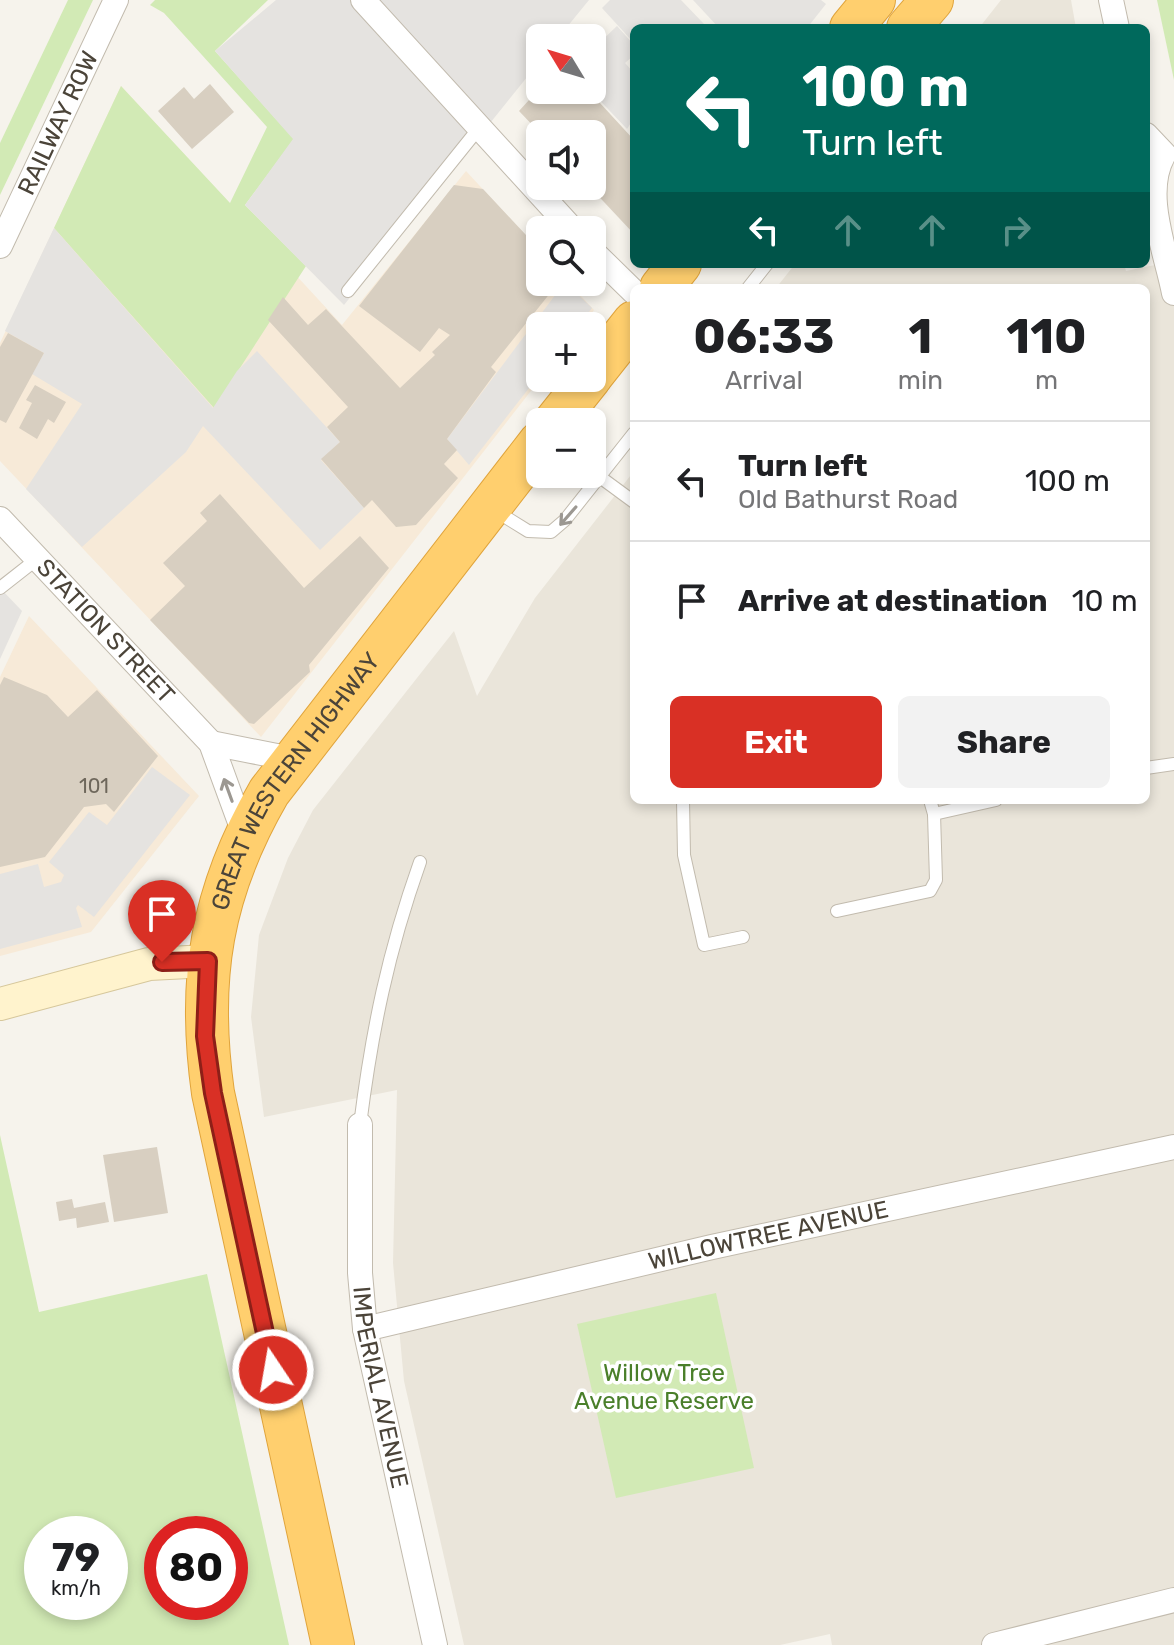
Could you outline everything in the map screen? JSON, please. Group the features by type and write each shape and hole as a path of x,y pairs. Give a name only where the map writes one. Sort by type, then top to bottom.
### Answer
{"highway":[{"path":"854,24 874,0"},
{"path":"911,24 932,0"},
{"path":"664,284 677,268"},
{"path":"606,358 630,327"},
{"path":"566,408 579,392"},
{"name":"GREAT WESTERN HIGHWAY","path":"333,1645 213,1093 205,1036 208,961 217,910 245,836 292,759 526,460"}],"main road":[{"path":"0,1004 149,964 208,961"}],"street":[{"name":"RAILWAY ROW","path":"0,246 116,0"},
{"path":"363,0 560,216"},
{"path":"1111,0 1116,24"},
{"path":"1150,137 1169,148 1157,166 1154,195 1174,293"},
{"path":"606,265 630,288"},
{"name":"STATION STREET","path":"0,519 211,743 245,836"},
{"path":"211,743 292,759"},
{"name":"IMPERIAL AVENUE","path":"360,1125 360,1273 365,1329 435,1645"},
{"name":"WILLOWTREE AVENUE","path":"365,1329 712,1247 1174,1147"},
{"path":"994,1645 1174,1600"}],"lane":[{"path":"348,291 479,128"},
{"path":"751,284 764,268"},
{"path":"606,469 630,438"},
{"path":"606,481 630,499"},
{"path":"490,507 528,531 551,532 591,488"},
{"path":"0,588 37,559"},
{"path":"1150,767 1174,764"},
{"path":"683,804 684,855 704,945 743,937"},
{"path":"837,911 930,891 936,880 931,804"},
{"path":"934,814 978,804"},
{"path":"360,1125 371,1032 390,949 420,862"}],"shaded area":[{"path":"276,0 589,0 569,24 526,24 526,78 344,305 245,205 293,139 215,51"},
{"path":"610,0 681,0 704,24 630,24 630,39 602,8"},
{"path":"693,0 821,0 826,4 810,24 715,24"},
{"path":"1001,0 1071,0 1075,24 982,24"},
{"path":"617,26 630,41 630,59 625,63 630,69 630,124 627,129 603,104 606,104 606,37"},
{"path":"121,86 342,325 466,171 526,236 526,296 581,296 594,310 526,312 526,392 530,392 261,737 0,461 0,343"},
{"path":"54,228 213,408 237,371 257,351 340,442 321,460 364,508 320,550 203,426 186,452 82,547 26,489 82,404 32,374 44,353 5,331"},
{"path":"1174,261 1174,1645 832,1645 830,1634 780,1645 464,1645 404,1381 393,1263 397,1090 264,1117 251,1017 259,935 288,858 313,810 454,631 477,696 535,598 630,476 630,804 1150,804 1150,284 779,284 792,268 1125,268 1126,271"},
{"path":"554,296 580,296 592,308 589,312 542,312"},
{"path":"526,334 526,392 469,465 447,439"},
{"path":"0,588 22,611 0,659"},
{"path":"29,616 199,796 91,932 0,956 0,677"},
{"path":"152,767 190,795 94,917 78,905 76,908 82,927 0,949 0,874 38,864 44,887 61,882 64,875 49,862 89,812 107,825"}],"green space":[{"path":"68,0 93,0 0,195 0,143"},
{"path":"155,0 268,0 215,51 294,139 245,205 306,266 214,408 54,228 121,86 230,203 267,127 164,13 150,5"},
{"path":"1157,0 1174,0 1174,80"},
{"path":"0,1135 39,1312 207,1274 289,1645 0,1645"},
{"name":"Willow Tree Avenue Reserve","path":"716,1293 754,1468 616,1498 577,1324"}],"building":[{"path":"210,84 234,112 192,149 158,111 184,87 194,99"},
{"path":"526,103 601,104 630,136 630,230 602,200 606,200 606,120 528,120 519,111"},
{"path":"454,185 483,189 526,235 526,296 548,296 535,312 526,312 526,323 491,367 496,372 447,439 457,450 444,464 458,478 416,525 396,527 372,500 364,508 321,459 340,442 327,427 348,407 268,320 283,297 308,325 326,309 400,388 435,355 432,352 450,335 439,328 420,352 359,306"},
{"path":"8,333 44,353 6,423 0,420 0,347"},
{"path":"35,385 66,402 54,423 48,419 37,439 19,428 32,403 26,400"},
{"path":"220,494 304,588 360,536 389,568 309,665 310,672 254,724 249,723 150,620 185,586 163,563 207,521 200,513"},
{"path":"4,677 47,695 68,717 97,690 158,756 114,812 106,804 84,807 45,857 0,867 0,685"},
{"path":"157,1147 168,1213 114,1222 103,1155"},
{"path":"72,1199 74,1208 105,1202 109,1222 77,1228 76,1218 59,1221 56,1202"}],"route":[{"path":"162,962 208,961 205,1036 213,1093 273,1370"}]}
